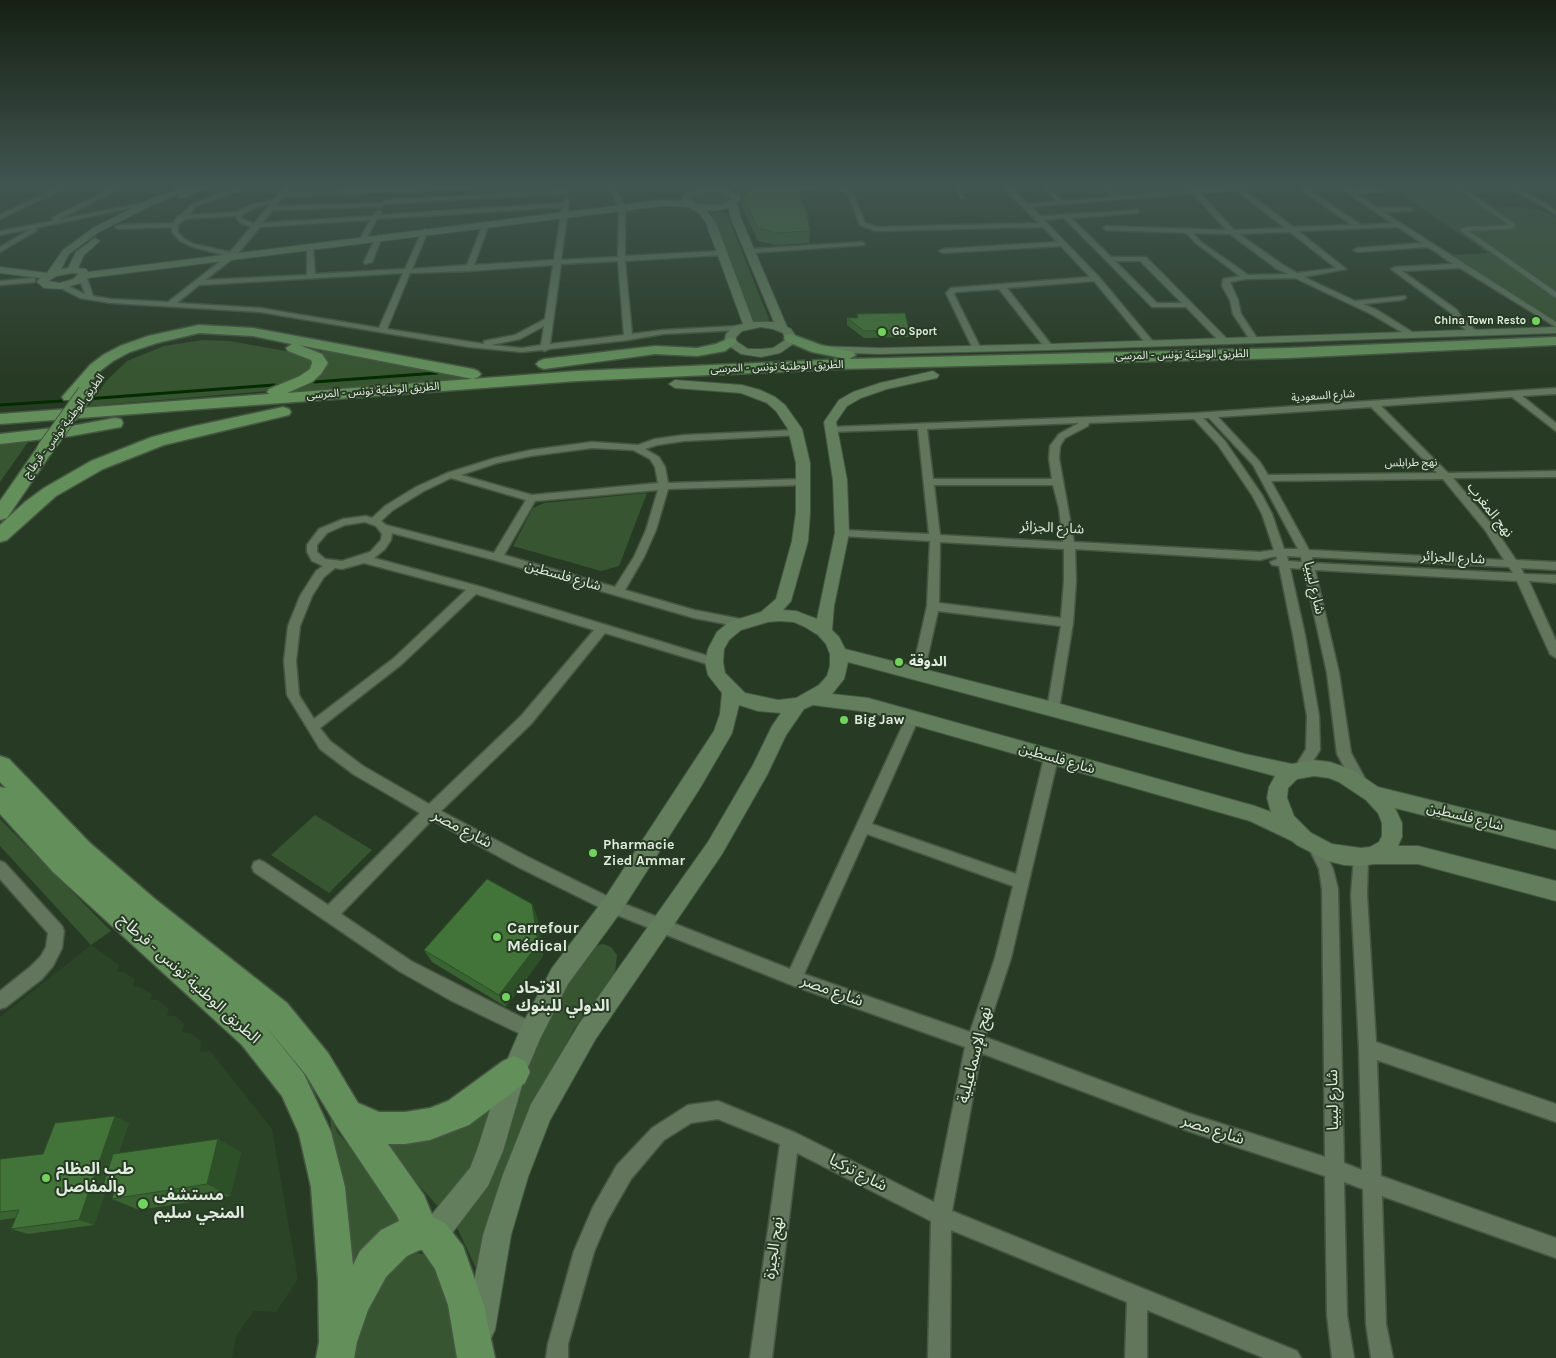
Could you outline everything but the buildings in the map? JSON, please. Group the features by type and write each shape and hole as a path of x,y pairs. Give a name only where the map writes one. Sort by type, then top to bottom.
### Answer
{"highway":[{"path":"0,493 36,450 70,397 95,368 125,349 153,339 199,329 253,332 464,373 506,376 576,376"},
{"path":"378,356 454,366 502,368 655,350 697,352 720,348 737,333"},
{"path":"786,333 817,349 865,358 978,354"},
{"name":"الطريق الوطنية تونس - قرطاج","path":"0,514 36,450 111,365 124,357 158,343 180,338 219,335 303,350 317,357 320,363 316,371 306,379 289,388 253,400"},
{"name":"الطريق الوطنية تونس - المرسى","path":"0,419 576,376 978,354 1049,352 1288,353 1556,341"},
{"path":"1049,352 1125,350 1151,344"},
{"name":"الطريق الوطنية تونس - المرسى","path":"0,431 675,384 780,379 1308,366 1556,355"},
{"path":"0,536 50,492 114,458 158,441 190,432 283,412"},
{"path":"0,439 71,431 115,423"},
{"name":"الطريق الوطنية تونس - قرطاج","path":"0,766 82,851 145,908 276,1014 317,1064 347,1114 412,1208 426,1234 450,1258 466,1304 476,1355"},
{"name":"الطريق الوطنية تونس - قرطاج","path":"0,797 62,864 253,1034 293,1085 314,1132 328,1187 337,1350"},
{"path":"347,1114 378,1128 406,1128 430,1124 458,1114 514,1072"},
{"name":"الطريق الوطنية تونس - قرطاج","path":"337,1350 353,1301 373,1264 394,1243 405,1236 426,1234"}],"street":[{"path":"45,278 62,256 70,249"},
{"path":"72,270 85,249"},
{"path":"213,249 232,255"},
{"path":"169,305 199,283 237,249"},
{"path":"45,278 48,286 61,286 84,277 281,249"},
{"path":"310,249 311,277"},
{"path":"368,262 374,249"},
{"path":"382,330 417,249"},
{"path":"469,269 476,249"},
{"path":"545,348 558,249"},
{"path":"621,249 628,338"},
{"path":"720,249 737,333 745,352 761,353 783,349 790,342 751,251 777,249"},
{"path":"943,251 971,249"},
{"path":"1067,249 1096,279 1151,344 1556,330"},
{"path":"1100,249 1155,305 1190,305"},
{"path":"1208,249 1246,277"},
{"path":"1254,249 1295,276 1352,304 1374,312 1413,335"},
{"path":"1255,341 1237,314 1234,300 1226,286 1226,281 1246,277 1273,279 1342,269 1317,249"},
{"path":"1357,250 1366,249"},
{"path":"1436,249 1556,324"},
{"path":"1490,249 1556,296"},
{"path":"199,283 241,278 311,277 469,269 721,253"},
{"path":"1110,259 1143,259 1225,342"},
{"path":"1461,266 1397,269 1395,271 1454,312 1459,320 1475,333"},
{"path":"0,270 45,278"},
{"path":"0,283 45,278 72,270 82,271 90,297"},
{"path":"0,277 45,278"},
{"path":"978,354 950,293 954,290 1096,279"},
{"path":"61,286 83,296 111,301 260,310 468,345 522,350 704,329 737,333 769,324 786,333"},
{"path":"1001,286 1049,352"},
{"path":"1352,304 1402,298"},
{"path":"468,345 517,337 550,320"},
{"path":"824,631 826,606 842,533 840,480 830,422 837,410 857,395 884,386 934,376"},
{"path":"675,384 742,389 756,393 771,400 781,408 789,418 796,433 802,463 803,512 800,541 783,601 768,616"},
{"name":"شارع السعودية","path":"831,430 1092,422 1212,416 1556,391"},
{"path":"1514,394 1556,428"},
{"name":"نهج المغرب","path":"1373,403 1445,475 1489,528 1521,577 1556,654"},
{"name":"شارع ليبيا","path":"1196,416 1222,443 1253,488 1267,514 1284,564 1313,716 1313,750 1296,771"},
{"name":"شارع ليبيا","path":"1212,416 1243,446 1266,478 1306,554 1334,673 1344,754 1367,789"},
{"path":"1053,709 1067,623 1070,581 1069,544 1064,508 1057,482 1054,458 1055,446 1062,436 1074,428 1092,422"},
{"path":"918,673 932,606 935,538 930,482 922,428"},
{"path":"638,448 655,442 684,438 796,433"},
{"path":"332,564 353,563 364,559 381,547 386,540 387,534 380,524 389,508 420,489 450,475 495,461 564,448 615,445 638,448 654,457 660,467 664,486 651,530 639,556 618,592"},
{"name":"نهج طرابلس","path":"1266,478 1556,474"},
{"path":"450,475 532,498 664,486 734,482 802,482"},
{"path":"930,482 1057,482"},
{"path":"497,556 532,498"},
{"name":"شارع فلسطين","path":"332,564 322,562 312,552 312,545 316,538 323,531 343,522 360,520 497,556 694,614 742,623"},
{"name":"شارع الجزائر","path":"842,533 1260,556 1284,564 1309,566 1556,579"},
{"name":"شارع الجزائر","path":"1260,556 1280,552 1556,566"},
{"path":"364,559 714,662"},
{"name":"شارع مصر","path":"332,564 320,574 306,596 294,626 290,661 293,695 312,727 326,745 358,770 430,812 523,862 612,906 794,978 976,1042 1188,1122 1334,1169 1371,1184 1556,1248"},
{"path":"312,727 398,661 474,590"},
{"path":"932,606 1067,623"},
{"path":"779,615 811,623 824,631 833,641 839,654 839,666 826,690 805,701 778,706 758,704 739,698 717,675 714,662 716,648 724,636 742,623 768,616 779,615"},
{"path":"329,915 430,812 526,720 602,628"},
{"path":"839,654 918,673 1246,762 1296,771 1314,768 1330,770 1367,789 1385,808 1392,822 1392,836 1386,848 1367,856"},
{"path":"426,1234 465,1197 479,1177 490,1151 514,1072 531,1031 560,976 612,906 723,733 729,714 731,691"},
{"path":"476,1355 498,1235 515,1177 540,1113 588,1032 715,848 760,770 779,731 805,701"},
{"name":"شارع فلسطين","path":"805,701 868,706 913,718 1255,814 1306,839"},
{"path":"794,978 913,718"},
{"name":"نهج الإسماعيلية","path":"939,1358 941,1216 976,1042 1003,958 1051,758"},
{"path":"1296,771 1284,778 1278,787 1277,798 1280,810 1287,822 1306,839 1328,852 1344,856 1418,855 1556,891"},
{"name":"شارع فلسطين","path":"1367,789 1556,840"},
{"path":"864,827 1022,883"},
{"name":"شارع ليبيا","path":"1306,839 1326,869 1330,889 1337,1316 1343,1358"},
{"path":"1367,856 1359,894 1368,1048 1376,1324 1382,1358"},
{"path":"259,867 405,966 531,1031"},
{"path":"0,868 56,931 54,948 47,961 36,973 0,1001"},
{"path":"1368,1048 1556,1113"},
{"name":"شارع تركيا","path":"557,1358 558,1344 584,1251 600,1214 624,1172 658,1134 688,1114 718,1110 790,1139 941,1216 1290,1358"},
{"name":"نهج الجيزة","path":"761,1358 790,1139"},
{"path":"1136,1296 1136,1358"}],"shaded area":[{"path":"724,249 741,249 770,322 752,324"},
{"path":"1483,249 1556,249 1556,320 1452,255 1488,253"},
{"path":"203,340 229,341 297,353 309,359 312,366 307,374 268,391 89,406 106,381 127,361 164,346"},
{"path":"321,350 423,370 482,379 288,393 307,384 324,372 327,361"},
{"path":"31,438 0,482 0,442"},
{"path":"647,493 619,566 601,571 513,546 533,508 544,503"},
{"path":"315,815 372,850 329,893 271,855"},
{"path":"0,819 111,931 91,945 0,846"},
{"path":"603,944 611,947 617,955 615,972 574,1029 535,1100 482,1281 453,1219 567,981 595,946"},
{"name":"مستشفى المنجي سليم","path":"91,945 119,965 117,972 124,972 135,979 133,986 140,987 152,994 151,1000 158,1000 169,1009 167,1016 176,1016 184,1024 182,1032 192,1034 201,1042 200,1052 210,1051 272,1129 298,1279 276,1312 254,1311 236,1336 232,1358 0,1358 0,1017"},
{"path":"497,1097 464,1186 441,1210 382,1144"},
{"path":"329,1111 337,1132 407,1216 371,1241 355,1260 352,1253 348,1208 337,1170"},
{"path":"418,1253 434,1257 464,1358 348,1358 376,1289 401,1258"}],"waterway":[{"path":"314,382 437,373"},
{"path":"86,399 274,385"},
{"path":"0,405 76,400"}],"place":[{"name":"China Town Resto","path":"1536,321"},
{"name":"Go Sport","path":"882,332"},
{"name":"الدوقة","path":"899,662"},
{"name":"Big Jaw","path":"844,720"},
{"name":"Pharmacie Zied Ammar","path":"593,853"},
{"name":"Carrefour Médical","path":"497,937"},
{"name":"الاتحاد الدولي للبنوك","path":"506,997"},
{"name":"طب العظام والمفاصل","path":"46,1178"},
{"name":"مستشفى المنجي سليم","path":"143,1204"}]}
